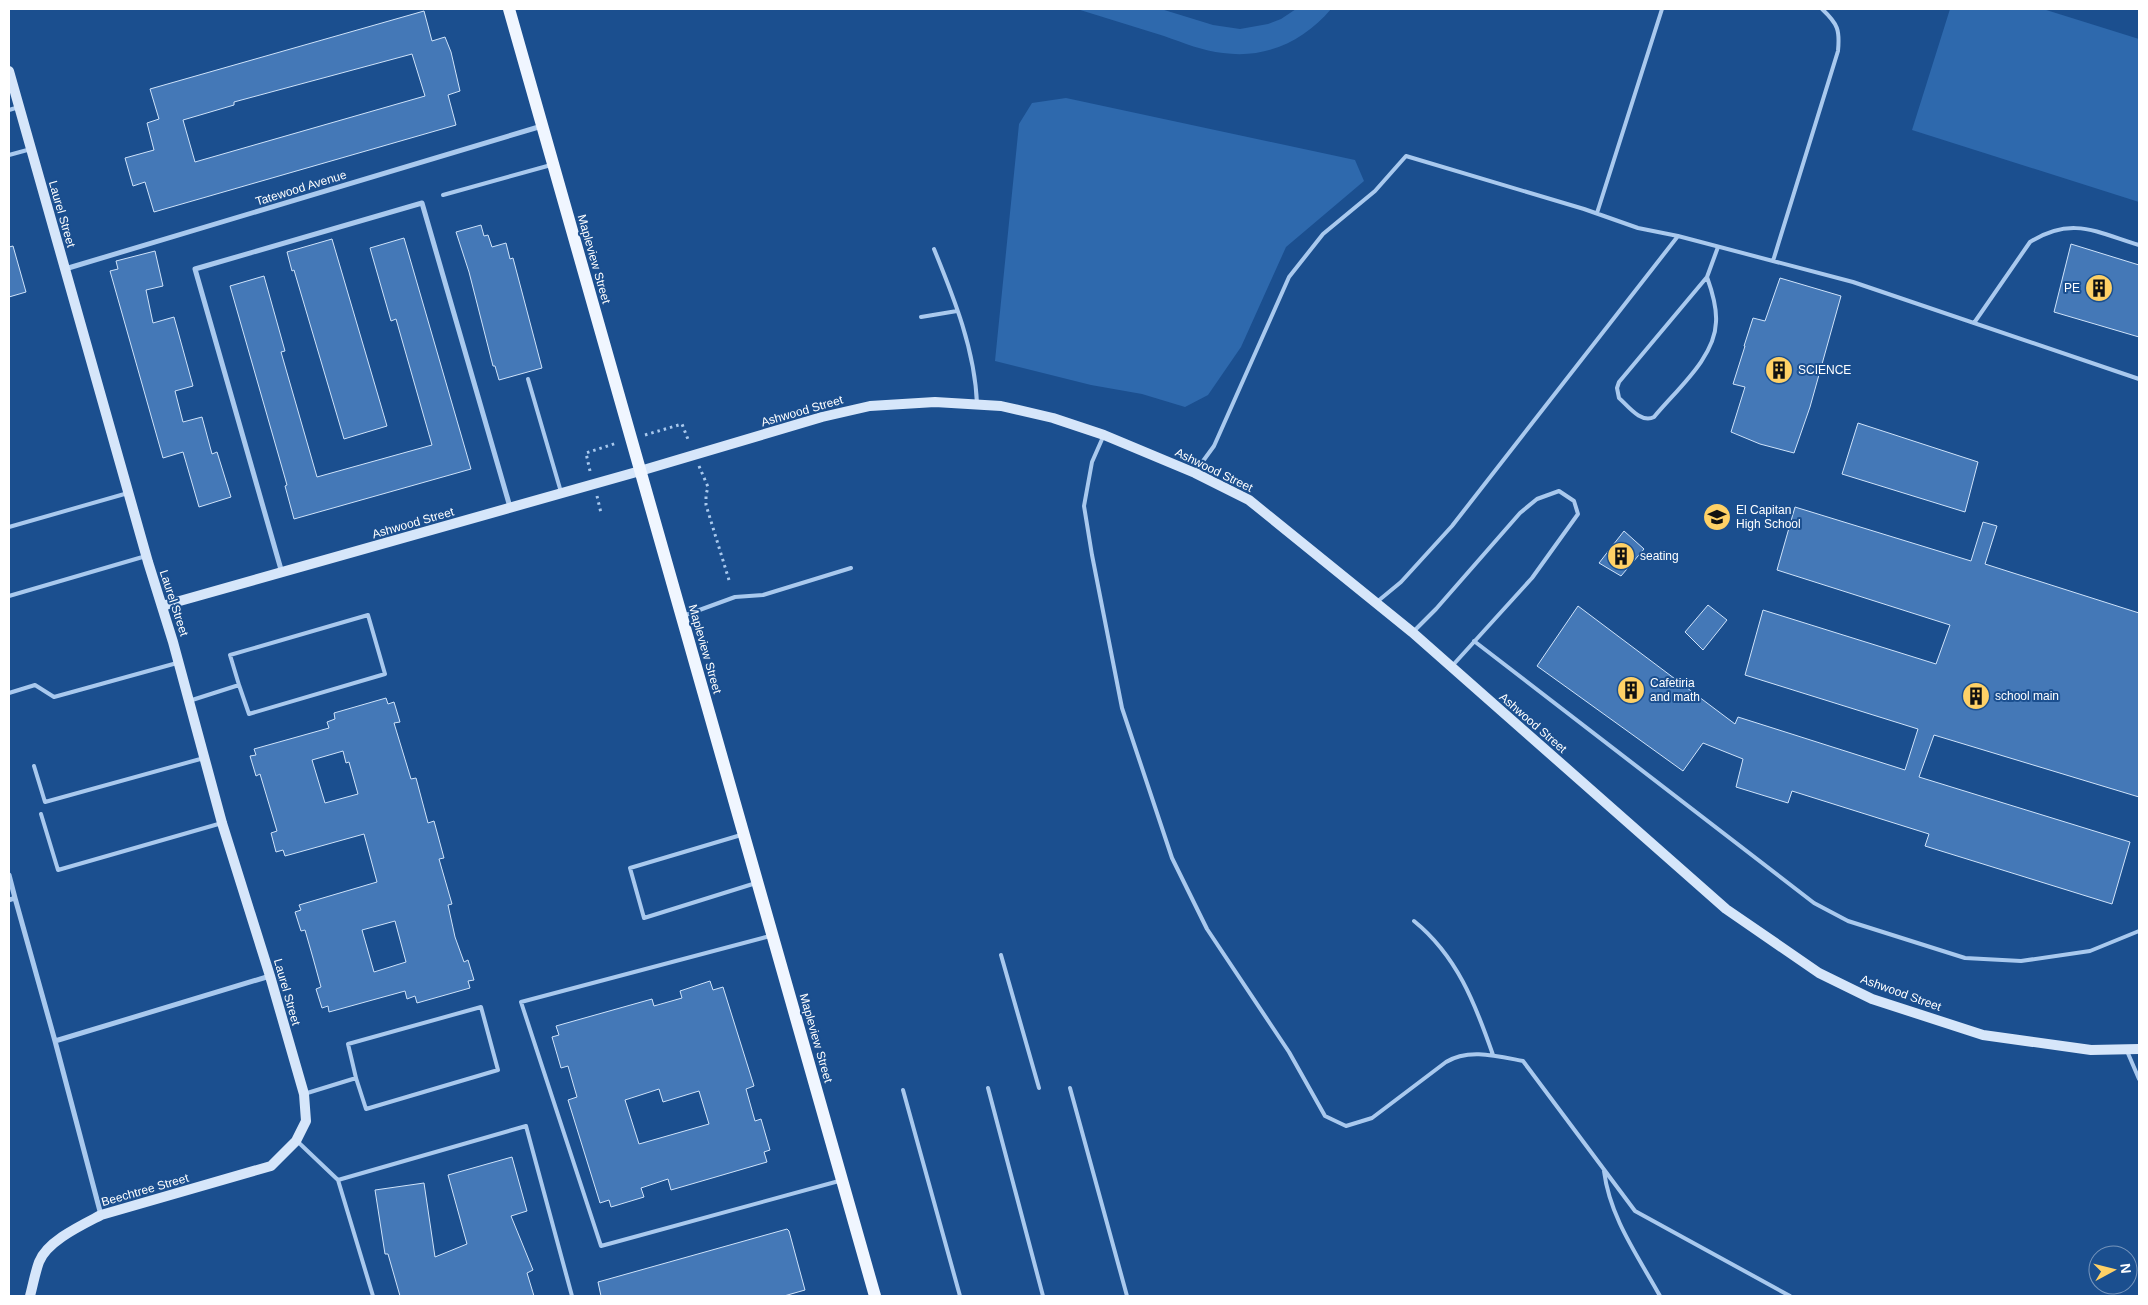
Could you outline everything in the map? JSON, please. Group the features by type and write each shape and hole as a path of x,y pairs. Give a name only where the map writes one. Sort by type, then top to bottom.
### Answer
{"main road":[{"name":"Mapleview Street","path":"508,9 875,1296"}],"street":[{"name":"Laurel Street","path":"9,71 14,109 31,149 146,556 178,662 222,824 270,976 304,1094 306,1121 296,1141"},
{"name":"Tatewood Avenue","path":"65,269 542,125"},
{"path":"282,573 195,269 422,203 511,508"},
{"name":"Ashwood Street","path":"162,606 561,494 822,417 870,406 935,402 1001,406 1053,418 1104,435 1195,472 1249,500 1412,632 1726,909 1819,973 1872,999 1983,1034 2091,1050 2139,1049"},
{"path":"9,875 101,1215"},
{"path":"9,900 15,898"},
{"path":"54,1041 270,976"},
{"name":"Beechtree Street","path":"30,1296 40,1260 50,1246 78,1227 101,1215 271,1166 296,1141"}],"lane":[{"path":"1598,213 1662,9"},
{"path":"1773,261 1838,51 1839,34 1834,20 1822,9"},
{"path":"9,155 31,149"},
{"path":"1195,472 1214,446 1289,278 1323,234 1375,191 1406,156 1598,213 1638,228 1678,236 1853,282 2139,379"},
{"path":"443,195 553,164"},
{"path":"1974,323 2030,242 2042,234 2060,228 2080,227 2139,245"},
{"path":"1376,603 1401,582 1452,526 1678,236"},
{"path":"1707,277 1716,313 1713,340 1707,354 1654,417 1644,419 1619,398 1617,388 1619,382 1707,277 1718,247"},
{"path":"934,249 957,311 972,361 977,404"},
{"path":"921,317 957,311"},
{"path":"528,379 561,494"},
{"path":"1104,435 1092,462 1084,506 1125,718 1172,858 1207,929 1289,1052 1325,1116 1346,1126 1372,1118 1458,1054 1493,1055 1522,1060 1635,1211 1790,1296"},
{"path":"1412,632 1436,609 1520,514 1537,499 1559,491 1574,501 1578,514 1532,578 1452,667"},
{"path":"9,526 128,493"},
{"path":"9,596 146,556"},
{"path":"681,616 735,597 763,595 851,568"},
{"path":"368,615 385,674 249,714 240,686 230,655 368,615"},
{"path":"1474,641 1814,903 1848,921 1965,958 2022,962 2090,951 2139,931"},
{"path":"9,693 35,685 54,697 178,662"},
{"path":"189,701 240,686"},
{"path":"34,766 45,802 204,757"},
{"path":"41,814 58,870 222,824"},
{"path":"743,834 630,868 644,918 757,883"},
{"path":"1414,921 1433,936 1456,968 1479,1015 1493,1055"},
{"path":"772,935 522,1002 601,1246 842,1180"},
{"path":"1001,955 1039,1088"},
{"path":"481,1007 498,1070 366,1109 356,1078 348,1044 481,1007"},
{"path":"2126,1049 2139,1079"},
{"path":"304,1094 356,1078"},
{"path":"988,1088 1043,1296"},
{"path":"1070,1088 1127,1296"},
{"path":"903,1090 960,1296"},
{"path":"338,1180 526,1126 572,1296"},
{"path":"296,1141 338,1180 372,1296"},
{"path":"1604,1170 1607,1190 1615,1213 1631,1247 1660,1296"}],"path":[{"path":"708,487 706,505 729,580"}],"shaded area":[{"path":"1077,9 1161,9 1213,25 1240,29 1268,24 1281,19 1296,9 1331,9 1309,30 1296,39 1269,50 1239,54 1201,49"},
{"path":"1950,9 2043,9 2139,39 2139,202 1912,130"},
{"path":"1066,98 1355,160 1364,181 1286,247 1241,347 1208,395 1185,407 1142,394 1091,385 995,361 1019,124 1032,103"}],"building":[{"path":"424,11 432,41 445,37 451,52 460,91 448,95 456,125 154,212 145,182 133,186 125,158 154,150 147,123 159,119 150,89","holes":["412,54 425,96 195,162 183,120 234,105 234,102"]},
{"path":"481,225 484,236 488,235 492,247 506,243 510,259 513,258 542,368 499,380 495,366 493,366 469,272 456,232"},
{"path":"404,238 471,469 294,519 285,486 287,485 230,286 264,276 285,351 281,352 317,477 432,445 396,319 391,321 370,248"},
{"path":"332,239 387,426 344,439 287,252"},
{"name":"PE","path":"2071,244 2139,265 2139,337 2054,312"},
{"path":"13,246 26,292 9,297 9,247"},
{"path":"155,251 163,286 146,290 153,323 174,317 193,386 175,391 183,422 202,417 212,454 217,452 231,497 199,507 183,452 163,458 110,271 118,269 116,261"},
{"name":"SCIENCE","path":"1780,278 1841,296 1810,407 1794,453 1760,444 1731,432 1745,387 1733,384 1744,346 1753,318 1765,321"},
{"path":"1858,423 1978,462 1965,512 1842,474"},
{"name":"school main","path":"1795,507 1971,561 1983,522 1997,526 1985,564 2139,613 2139,797 1934,735 1919,777 2130,842 2112,904 1925,846 1929,834 1792,791 1788,803 1736,787 1743,759 1703,743 1683,771 1537,666 1578,606 1735,724 1738,717 1905,770 1918,729 1745,675 1763,610 1936,664 1950,625 1777,570"},
{"name":"seating","path":"1624,531 1644,549 1621,576 1599,563"},
{"path":"1708,605 1727,620 1703,650 1685,632"},
{"path":"386,698 388,704 394,702 400,722 394,723 411,779 416,778 428,823 434,821 444,858 439,859 452,904 448,905 455,937 464,962 468,960 474,980 468,981 470,988 417,1003 415,996 407,999 405,991 329,1012 328,1006 322,1008 316,989 321,987 313,958 305,930 301,931 295,912 301,910 299,905 377,882 364,834 285,856 283,850 276,852 271,833 277,831 260,774 256,776 250,756 256,755 254,749 329,728 327,722 335,719 334,713","holes":["343,751 346,763 349,762 358,794 325,803 312,760","395,921 406,962 374,972 362,930"]},
{"path":"710,981 713,990 723,987 754,1086 746,1089 755,1121 761,1119 770,1150 764,1152 767,1162 671,1190 668,1179 641,1188 644,1197 611,1207 609,1200 600,1203 568,1100 577,1097 568,1066 561,1068 552,1037 559,1035 556,1026 652,999 654,1006 682,998 680,991","holes":["659,1089 663,1102 699,1091 709,1124 639,1144 625,1100"]},
{"path":"512,1157 527,1211 511,1216 533,1270 527,1273 534,1296 400,1296 388,1254 385,1254 375,1190 424,1183 435,1257 467,1244 448,1175"},
{"path":"787,1229 805,1290 784,1296 601,1296 598,1282"}],"place":[{"name":"PE","path":"2099,288"},
{"name":"SCIENCE","path":"1779,370"},
{"name":"El Capitan High School","path":"1717,517"},
{"name":"seating","path":"1621,556"},
{"name":"Cafetiria and math","path":"1631,690"},
{"name":"school main","path":"1976,696"}]}
